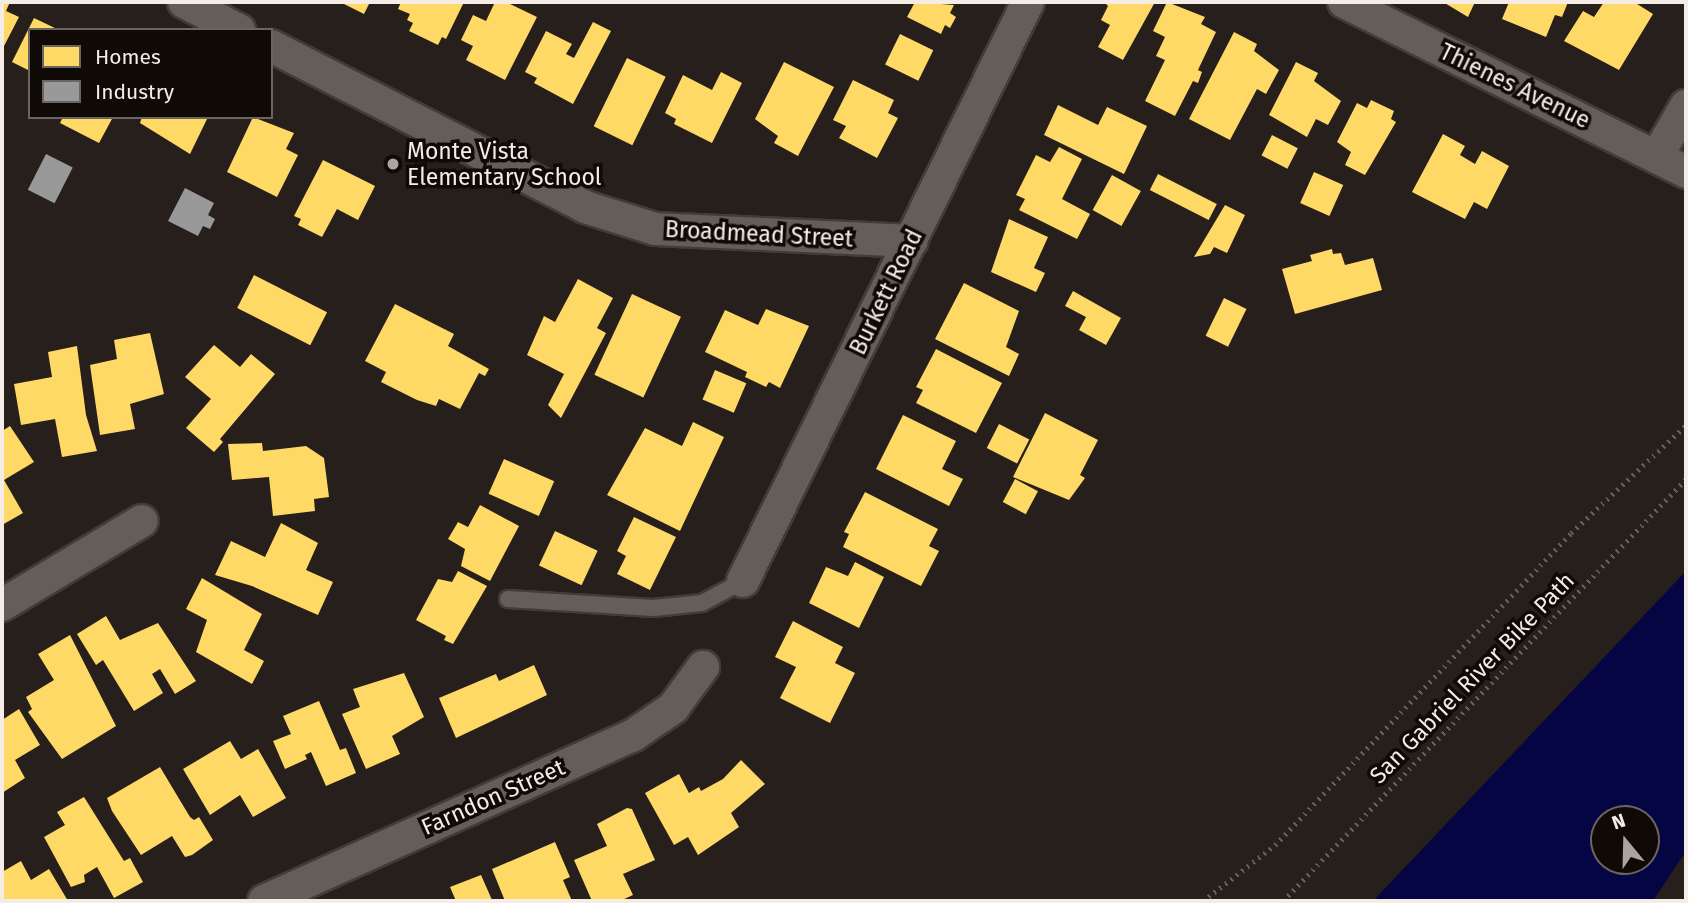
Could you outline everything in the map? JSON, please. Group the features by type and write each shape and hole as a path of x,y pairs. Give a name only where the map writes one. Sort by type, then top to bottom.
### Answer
{"street":[{"path":"184,2 235,28"},
{"name":"Burkett Road","path":"743,581 1028,2"},
{"name":"Thienes Avenue","path":"1344,2 1686,172"},
{"name":"Broadmead Street","path":"273,47 585,207 655,229 912,241"},
{"path":"1657,156 1686,106"},
{"path":"2,605 142,521"},
{"name":"Farndon Street","path":"264,901 632,736 673,708 703,667"}],"lane":[{"path":"508,599 654,608 691,605 743,581"}],"path":[{"path":"1203,901 1275,845 1562,542 1686,425"},
{"name":"San Gabriel River Bike Path","path":"1283,901 1686,479"}],"shaded area":[{"path":"1686,571 1686,851 1653,901 1373,901"}],"building: Homes":[{"path":"2,2 10,2 6,11 19,17 2,50"},
{"path":"340,2 370,2 364,14"},
{"path":"401,2 464,2 446,39 442,37 438,45 409,31 413,23 407,20 410,14 398,9"},
{"path":"495,2 506,2 537,17 505,80 466,60 473,46 461,40 473,15 486,21"},
{"path":"915,2 954,5 950,13 956,17 950,28 945,25 941,34 907,17"},
{"path":"1104,2 1155,2 1123,60 1098,47 1110,25 1101,20 1108,6"},
{"path":"1167,2 1205,17 1201,24 1216,32 1198,70 1202,72 1198,83 1193,81 1175,116 1145,101 1165,60 1156,56 1165,37 1153,31"},
{"path":"1443,2 1475,2 1468,17"},
{"path":"1509,2 1568,2 1562,17 1555,15 1546,37 1502,19"},
{"path":"1604,2 1634,2 1653,14 1619,70 1564,41 1583,11 1594,17"},
{"path":"34,18 55,28 29,28"},
{"path":"593,22 611,31 573,104 534,83 537,78 525,72 546,31 572,44 566,54 574,58"},
{"path":"28,30 28,70 12,62"},
{"path":"1234,32 1257,44 1254,51 1279,70 1266,94 1257,89 1230,140 1189,119"},
{"path":"900,34 933,50 918,81 885,65"},
{"path":"627,58 666,77 632,145 594,126"},
{"path":"784,62 834,87 798,156 774,143 778,136 755,119"},
{"path":"1296,62 1318,73 1314,81 1341,101 1328,125 1316,119 1307,137 1269,115"},
{"path":"721,72 742,83 712,143 674,124 676,119 665,113 683,75 712,90"},
{"path":"853,80 894,100 888,113 898,118 877,158 839,138 846,126 833,120"},
{"path":"1371,100 1394,111 1391,119 1396,122 1365,175 1345,165 1351,152 1337,142 1357,103 1367,108"},
{"path":"1058,105 1098,125 1107,107 1147,126 1124,174 1044,135"},
{"path":"62,119 112,119 99,143 60,123"},
{"path":"141,119 207,119 190,154 140,123"},
{"path":"252,119 294,133 286,149 298,155 277,197 227,172"},
{"path":"1443,134 1465,146 1460,155 1475,164 1482,151 1509,166 1487,209 1474,202 1465,219 1412,192"},
{"path":"1272,135 1298,148 1287,169 1262,155"},
{"path":"1059,147 1082,159 1062,199 1090,214 1077,239 1019,210 1025,199 1016,195 1036,155 1050,162"},
{"path":"323,160 375,186 358,220 337,209 322,237 298,225 301,219 294,216"},
{"path":"1314,172 1343,185 1329,216 1300,203"},
{"path":"1158,174 1217,204 1209,220 1150,190"},
{"path":"1112,175 1141,191 1121,226 1093,210"},
{"path":"1225,205 1245,215 1227,253 1214,247 1210,254 1194,257"},
{"path":"1009,219 1048,237 1034,268 1045,273 1036,292 991,272"},
{"path":"1332,249 1333,254 1341,253 1345,265 1373,258 1382,290 1295,314 1282,269 1312,261 1310,255"},
{"path":"254,275 327,312 310,345 237,308"},
{"path":"578,279 613,298 597,328 606,333 561,418 548,405 564,374 527,355 544,316 555,322"},
{"path":"964,283 1019,311 1006,347 1019,354 1009,376 935,339"},
{"path":"1073,291 1121,318 1106,345 1079,330 1086,317 1065,306"},
{"path":"632,294 681,317 643,397 594,375"},
{"path":"1224,298 1246,309 1228,347 1206,336"},
{"path":"395,304 454,334 448,346 489,369 485,376 479,373 460,409 439,399 436,406 417,400 381,382 386,372 365,361"},
{"path":"766,309 809,326 780,388 769,382 766,387 745,377 747,372 705,352 725,310 758,325"},
{"path":"150,333 164,394 130,404 135,429 100,435 90,365 117,359 114,340"},
{"path":"214,345 240,367 251,354 275,374 220,439 223,442 214,452 186,428 211,399 185,377"},
{"path":"77,346 86,415 97,451 62,457 55,419 21,425 14,384 52,377 48,352"},
{"path":"936,349 1002,383 976,433 916,403 923,390 916,387"},
{"path":"715,370 746,383 734,413 702,399"},
{"path":"1045,413 1098,440 1080,475 1085,478 1069,500 1013,477"},
{"path":"903,415 956,441 942,469 963,479 949,506 876,469"},
{"path":"693,422 724,437 680,531 607,495 645,428 682,446"},
{"path":"999,424 1029,439 1017,463 987,448"},
{"path":"10,426 34,462 4,480 23,513 2,525 2,431"},
{"path":"262,443 263,451 306,446 324,458 329,497 314,499 315,511 273,516 269,477 232,480 228,444"},
{"path":"504,459 554,481 539,516 489,494"},
{"path":"1015,479 1038,491 1026,514 1003,502"},
{"path":"865,492 938,529 929,546 939,551 921,586 843,547 849,534 844,532"},
{"path":"480,505 519,526 490,581 461,566 465,549 448,539 458,522 468,527"},
{"path":"634,517 676,537 650,590 617,574 626,556 617,551"},
{"path":"281,523 318,543 306,570 333,582 318,615 252,586 215,575 231,541 265,557"},
{"path":"555,531 598,551 582,585 539,565"},
{"path":"855,562 884,577 859,628 809,603 826,567 848,576"},
{"path":"458,571 487,586 453,644 444,640 446,636 416,620 438,579 452,582"},
{"path":"202,578 262,614 244,650 264,661 252,684 196,652 207,620 186,609"},
{"path":"106,616 120,640 158,623 196,681 175,694 160,669 152,674 163,693 134,711 103,660 96,665 77,634"},
{"path":"793,621 843,647 835,663 855,673 830,723 780,698 796,667 775,657"},
{"path":"70,635 116,726 62,759 28,712 32,709 26,697 54,680 38,654"},
{"path":"534,665 547,695 456,738 439,698 496,674 499,681"},
{"path":"404,673 424,717 392,736 400,754 366,769 342,714 360,707 353,689"},
{"path":"319,701 340,750 346,748 356,773 326,786 311,752 305,755 307,759 285,769 273,741 291,734 283,716"},
{"path":"19,709 40,745 15,760 25,778 2,793 2,720"},
{"path":"230,741 241,759 258,749 286,798 253,817 240,795 210,815 183,769"},
{"path":"741,760 765,784 731,813 739,827 698,855 688,837 674,845 645,793 679,774 689,793 699,787 701,791 723,779"},
{"path":"160,767 190,817 194,820 199,817 213,840 192,855 185,857 172,836 141,855 112,811 107,798"},
{"path":"84,797 124,861 130,858 143,882 114,898 97,867 84,875 85,882 71,887 44,837 65,825 57,812"},
{"path":"627,808 632,809 655,860 623,874 633,895 620,901 592,901 574,860 607,846 597,824"},
{"path":"555,842 570,877 563,880 572,901 505,901 492,869"},
{"path":"21,861 31,880 49,869 68,901 2,901 2,872"},
{"path":"481,875 492,900 456,901 450,887"}],"building: Industry":[{"path":"46,154 73,168 55,203 28,190"},
{"path":"185,188 214,203 208,215 215,219 210,229 203,226 198,236 168,221"}],"place":[{"name":"Monte Vista Elementary School","path":"393,164"}]}
